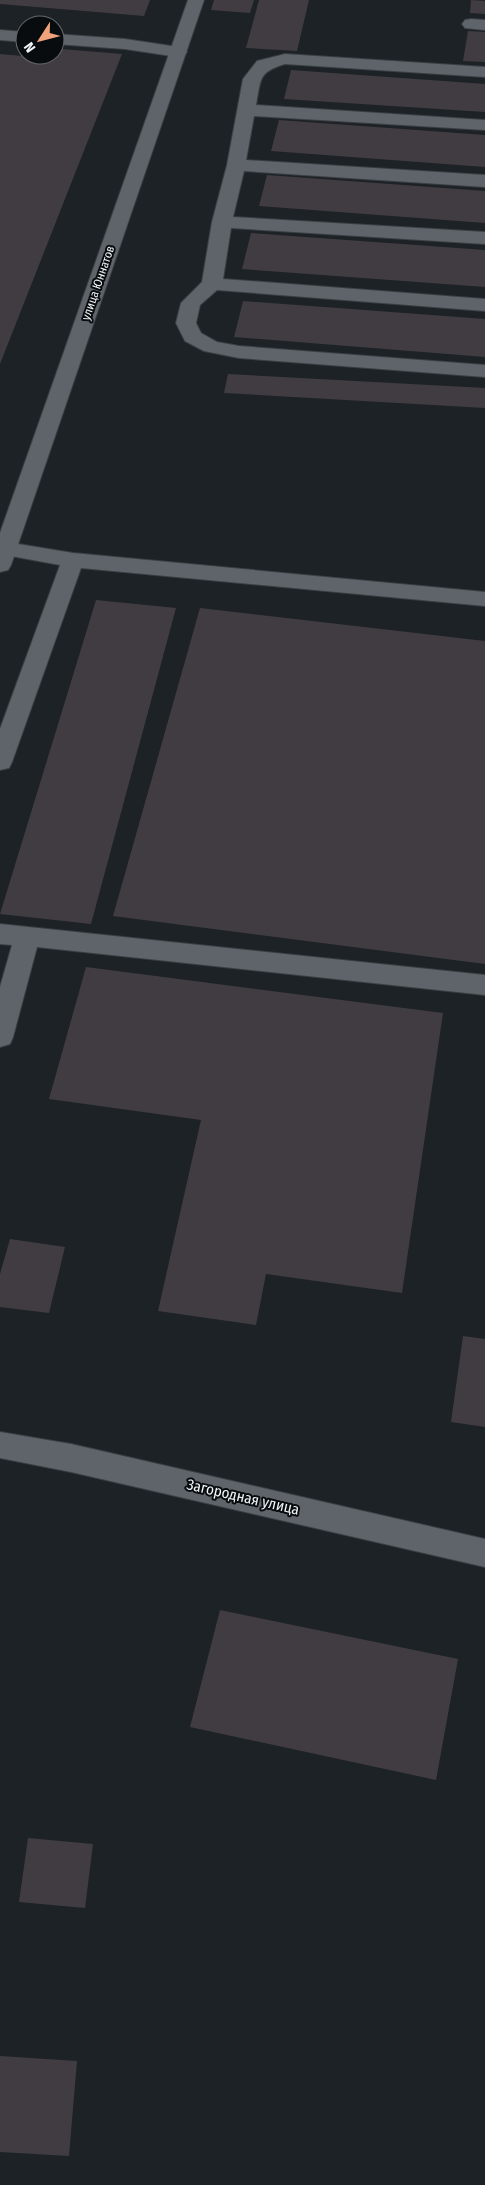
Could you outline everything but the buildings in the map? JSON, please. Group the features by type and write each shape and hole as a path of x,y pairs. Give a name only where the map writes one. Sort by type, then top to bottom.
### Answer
{"street":[{"name":"улица Юннатов","path":"3,557 196,0"},
{"path":"0,35 15,36"},
{"path":"65,40 125,44 178,52"},
{"path":"485,72 285,59 263,65 252,79 236,165 222,222 212,284 191,303 186,323 192,337 211,347 239,352 485,371"},
{"path":"246,110 485,125"},
{"path":"236,165 485,181"},
{"path":"222,222 485,238"},
{"path":"212,284 485,305"},
{"path":"3,557 73,560 485,599"},
{"path":"0,762 73,560"},
{"path":"0,934 485,985"},
{"path":"0,1037 27,936"},
{"name":"Загородная улица","path":"0,1445 81,1460 485,1554"}]}
